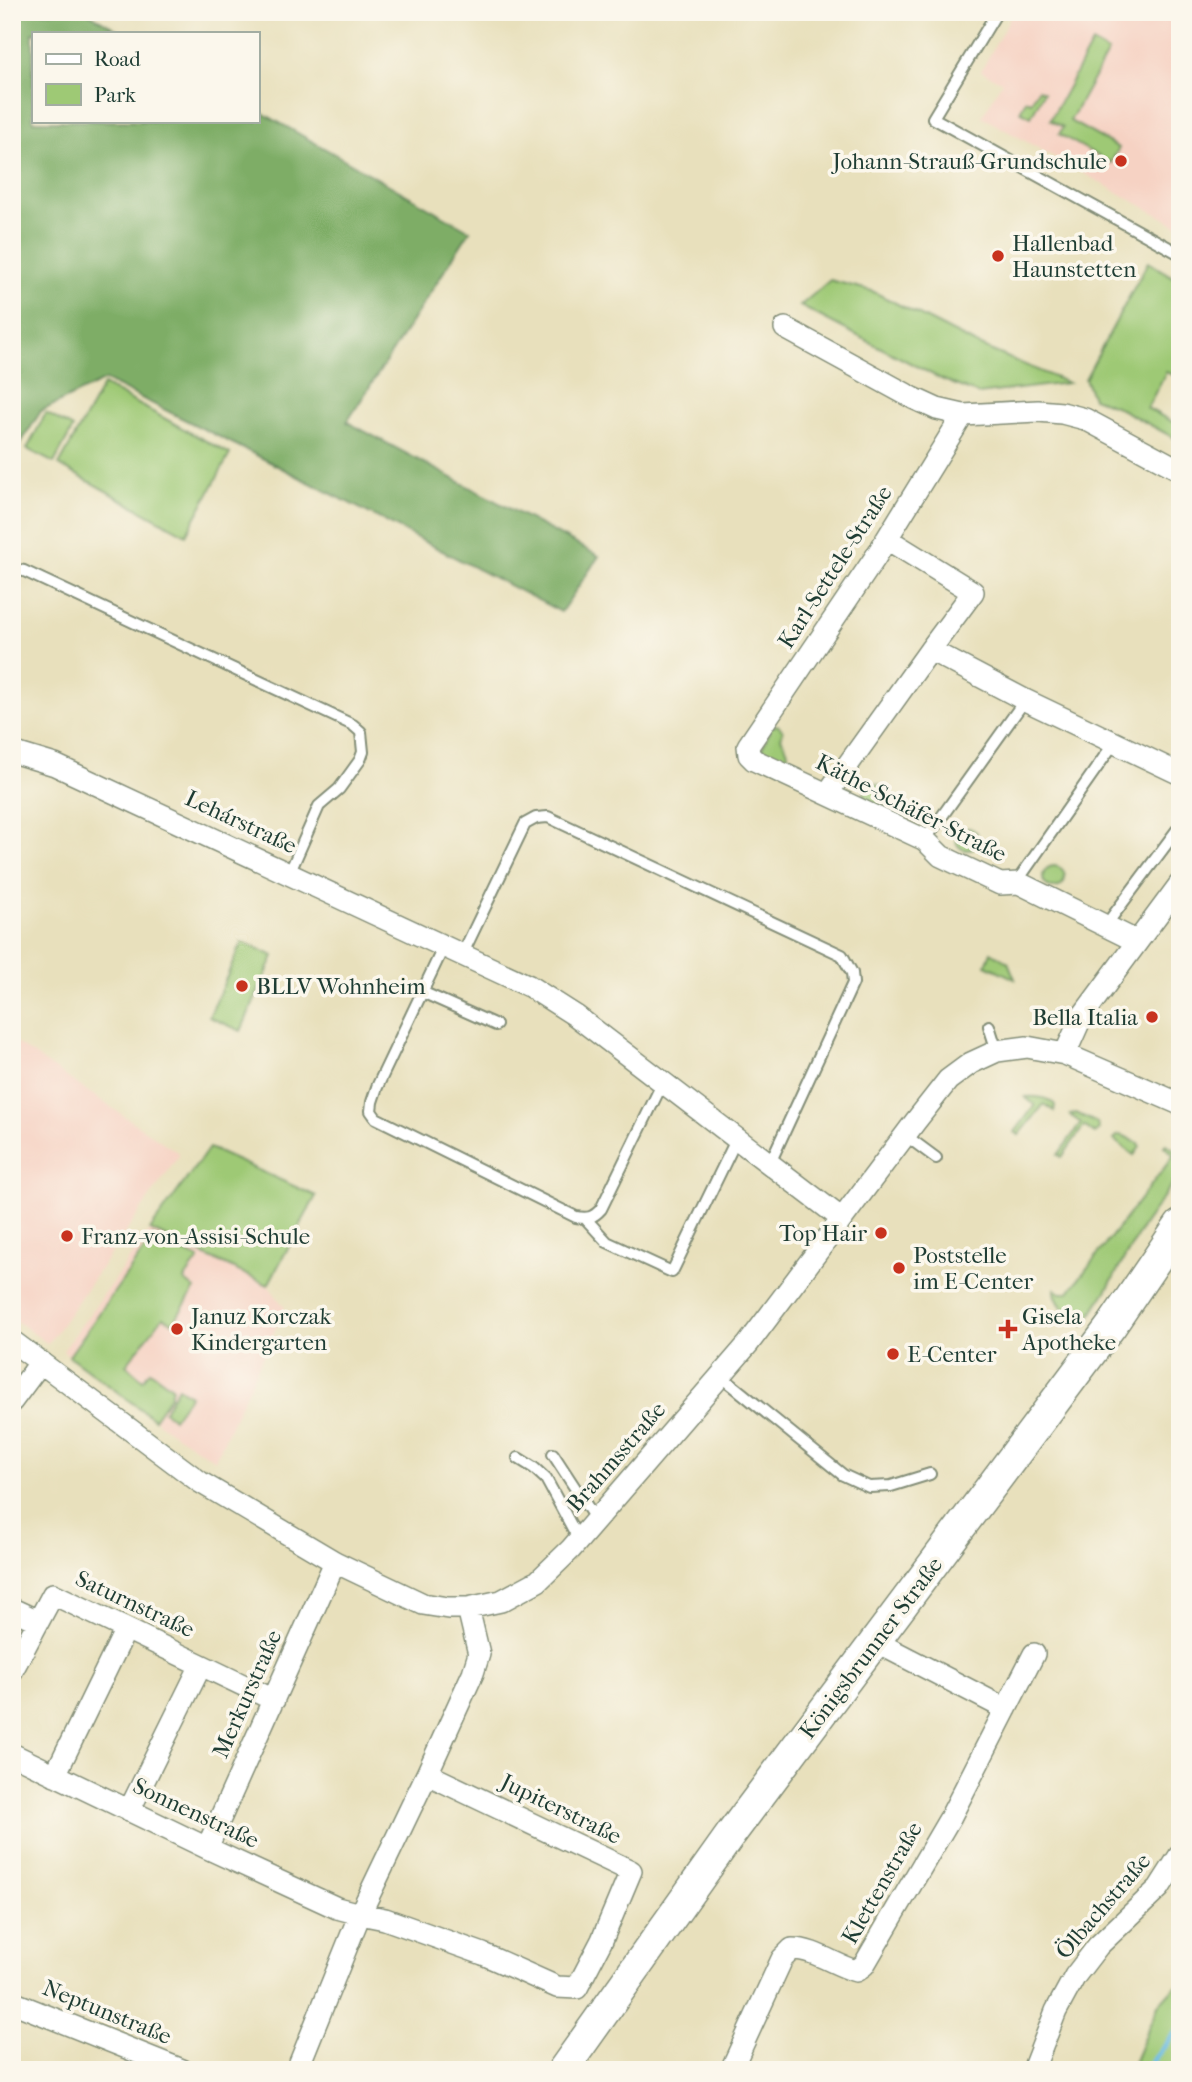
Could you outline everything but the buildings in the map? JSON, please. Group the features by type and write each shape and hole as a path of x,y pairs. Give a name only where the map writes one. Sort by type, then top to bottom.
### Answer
{"main road":[{"name":"Königsbrunner Straße","path":"565,2069 731,1834 1104,1336 1180,1226"}],"street":[{"path":"785,328 937,409 963,415 1038,411 1062,413 1085,419 1180,470"},
{"name":"Karl-Settele-Straße","path":"748,746 887,539 963,415"},
{"path":"827,794 973,592 887,539"},
{"path":"930,650 1025,700 1180,774"},
{"name":"Käthe-Schäfer-Straße","path":"748,746 749,755 754,760 925,840 941,856 1000,884 1016,883 1136,941"},
{"name":"Lehárstraße","path":"12,752 55,765 529,986 550,998 663,1082 842,1219"},
{"path":"1065,1054 1081,1018 1136,941 1170,909 1180,884"},
{"name":"Brahmsstraße","path":"12,1341 200,1482 335,1562 423,1604 468,1608 501,1601 538,1581 579,1540 748,1344 948,1080 971,1063 997,1051 1027,1046 1065,1054 1180,1104"},
{"path":"12,1401 41,1362"},
{"name":"Merkurstraße","path":"207,1848 335,1562"},
{"name":"Saturnstraße","path":"12,1671 53,1594 274,1700"},
{"path":"297,2070 360,1914 473,1673 479,1654 468,1608"},
{"path":"12,1609 38,1622"},
{"path":"55,1775 126,1629"},
{"path":"876,1642 1006,1709"},
{"name":"Klettenstraße","path":"731,2070 782,1959 792,1949 806,1949 856,1971 864,1965 950,1818 1034,1654"},
{"path":"129,1811 201,1665"},
{"name":"Sonnenstraße","path":"12,1754 337,1908 385,1919 482,1954 557,1987 577,1988"},
{"name":"Jupiterstraße","path":"427,1774 631,1871 602,1940 577,1988"},
{"name":"Ölbachstraße","path":"1033,2070 1056,2011 1075,1976 1098,1946 1159,1888 1180,1855"},
{"name":"Neptunstraße","path":"12,2002 182,2070"}],"lane":[{"path":"996,12 933,118 1180,254"},
{"path":"12,569 24,571 277,689 353,725 361,732 363,752 360,760 339,789 319,806 289,874"},
{"path":"925,840 1025,700"},
{"path":"1016,883 1114,743"},
{"path":"663,1082 601,1209 594,1216 585,1219 576,1217 376,1118 371,1111 377,1087 422,992 453,951 524,824 536,818 548,817 842,955 852,973 853,983 770,1163"},
{"path":"1106,925 1180,826"},
{"path":"422,992 496,1025"},
{"path":"989,1026 997,1051"},
{"path":"905,1135 936,1158"},
{"path":"585,1219 607,1242 672,1272 737,1138"},
{"path":"721,1376 843,1475 869,1487 891,1486 930,1474"},
{"path":"553,1454 596,1520"},
{"path":"517,1458 546,1479 579,1540"}],"shaded area":[{"name":"Johann-Strauß-Grundschule","path":"1013,12 1180,12 1180,227 982,117 1002,82 981,71"},
{"name":"Franz-von-Assisi-Schule","path":"12,1040 180,1154 48,1344 12,1318"},
{"name":"Januz Korczak Kindergarten","path":"150,1230 268,1285 285,1308 215,1460 171,1432 63,1351"}],"green space":[{"path":"12,12 86,12 121,32 32,32 32,122 259,122 259,111 470,231 347,422 599,556 561,612 105,380 41,411 12,457"},
{"path":"1092,43 1108,52 1070,121 1119,148 1111,163 1059,134 1063,127 1050,120"},
{"path":"1038,89 1044,92 1031,117 1020,111 1026,100 1031,102"},
{"path":"1148,262 1180,281 1180,378 1166,372 1147,408 1180,426 1180,441 1115,406 1093,398 1085,379"},
{"path":"830,280 872,291 978,345 1068,383 978,394 941,379 800,306"},
{"path":"103,385 230,454 186,535 59,465"},
{"path":"46,413 73,428 54,463 27,449"},
{"path":"776,725 783,731 781,738 787,751 788,765 764,753 762,749 771,727"},
{"path":"875,784 883,787 886,795 883,803 875,806 867,803 864,795 867,787"},
{"path":"967,828 975,831 978,839 975,847 967,850 959,847 956,839 959,831"},
{"path":"1054,866 1062,869 1065,877 1062,885 1054,888 1046,885 1043,877 1046,869"},
{"name":"BLLV Wohnheim","path":"242,942 274,956 241,1031 209,1017"},
{"path":"991,952 1008,962 1015,979 986,965"},
{"path":"1025,1097 1045,1099 1055,1105 1054,1111 1044,1104 1019,1135 1015,1132 1035,1105"},
{"path":"1076,1113 1097,1123 1099,1129 1095,1134 1084,1126 1062,1157 1058,1155 1081,1123 1070,1115"},
{"path":"1122,1135 1138,1143 1140,1147 1134,1155 1114,1140"},
{"path":"1166,1144 1180,1153 1180,1173 1143,1226 1084,1325 1061,1306 1055,1289 1068,1293 1174,1155 1164,1146"},
{"path":"209,1148 316,1196 268,1285 150,1230"},
{"path":"153,1237 199,1259 184,1280 195,1289 173,1323 163,1317 126,1365 143,1380 150,1371 172,1387 170,1396 154,1419 69,1356"},
{"path":"178,1387 190,1395 173,1419 164,1411"},
{"path":"1180,1981 1180,2070 1130,2070 1158,2005"}],"waterway":[{"path":"1149,2070 1150,2064 1180,2027"}],"place":[{"name":"Johann-Strauß-Grundschule","path":"1121,161"},
{"name":"Hallenbad Haunstetten","path":"998,256"},
{"name":"BLLV Wohnheim","path":"242,986"},
{"name":"Bella Italia","path":"1152,1017"},
{"name":"Top Hair","path":"881,1233"},
{"name":"Franz-von-Assisi-Schule","path":"67,1236"},
{"name":"Poststelle im E-Center","path":"899,1268"},
{"name":"Januz Korczak Kindergarten","path":"177,1329"},
{"name":"Gisela Apotheke","path":"1008,1329"},
{"name":"E-Center","path":"893,1354"}]}
